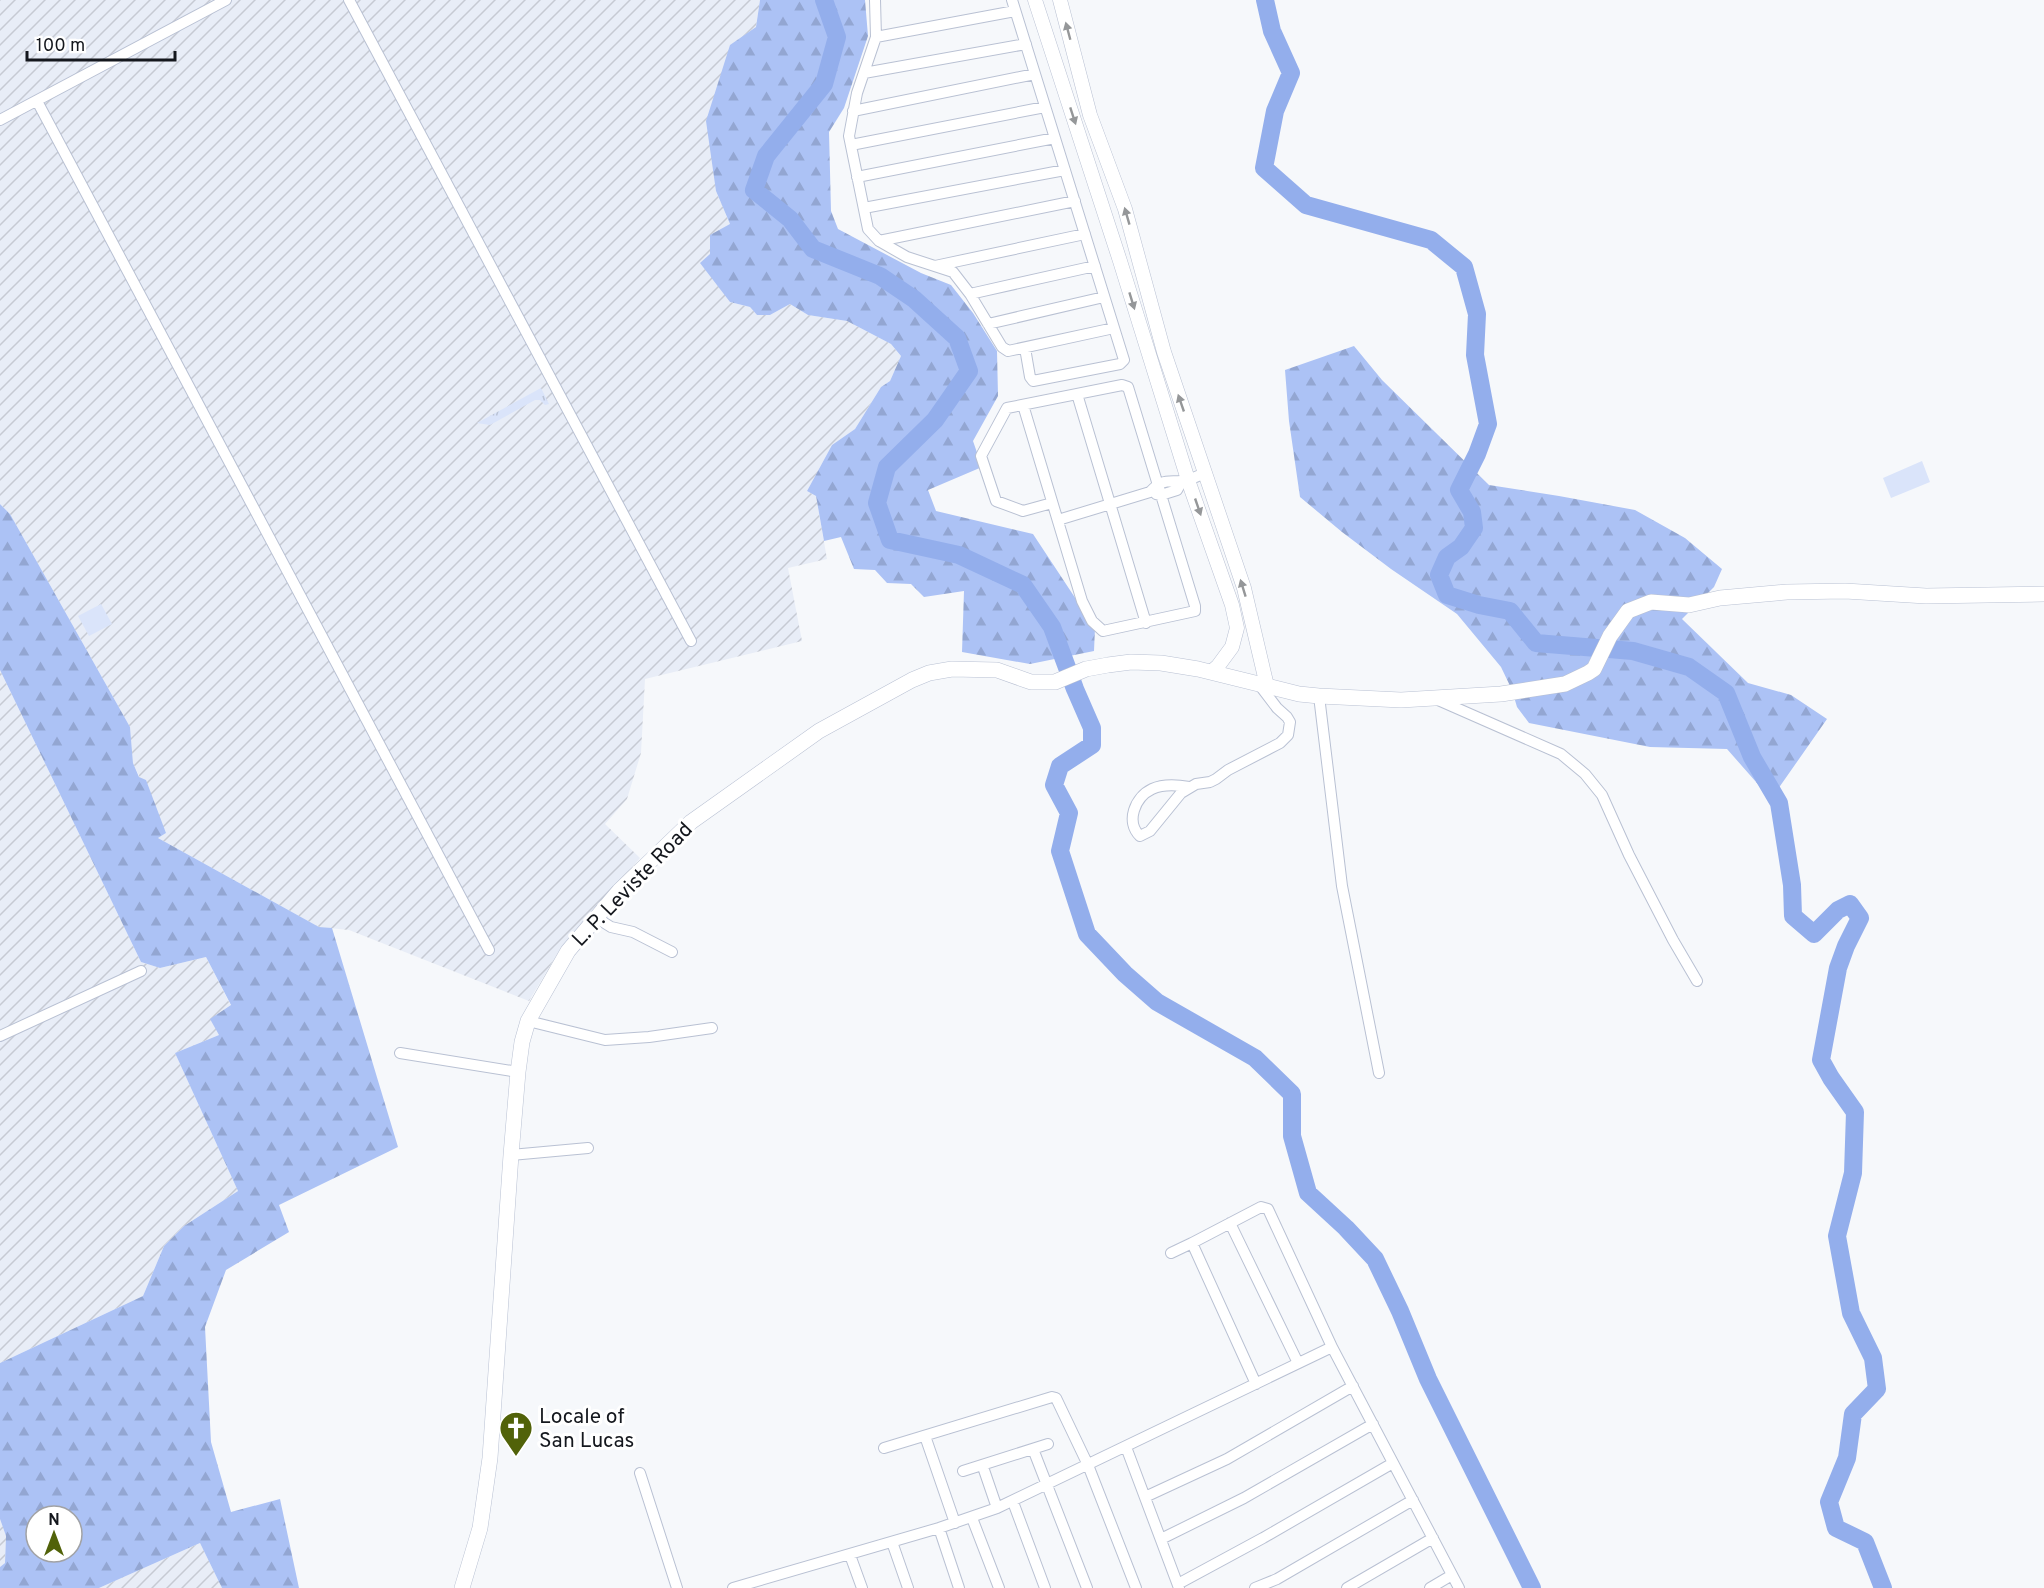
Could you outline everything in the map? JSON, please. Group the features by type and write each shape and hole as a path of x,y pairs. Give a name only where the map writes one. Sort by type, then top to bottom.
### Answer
{"main road":[{"name":"L. P. Leviste Road","path":"462,1588 480,1528 490,1458 518,1072 522,1041 528,1021 568,951 619,891 691,822 819,731 912,680 941,671 998,670 1031,682 1055,682 1086,669 1131,662 1161,663 1211,672 1299,694 1401,700 1436,699 1501,694 1565,684 1594,669 1610,636 1628,611 1651,602 1689,605 1720,598 1787,592 1845,591 1926,596 2044,594"}],"street":[{"path":"0,120 226,0"},
{"path":"349,0 691,641"},
{"path":"1035,0 1120,261 1185,480 1232,605 1237,628 1232,647 1211,672"},
{"path":"1060,0 1090,115 1125,209 1164,352 1244,588 1263,684 1290,722 1288,735 1280,743 1228,770 1216,779 1190,787 1181,793 1150,831 1140,836 1137,833 1132,817 1143,795 1158,787 1190,787"},
{"path":"878,1 876,37 853,111 849,136 868,229 879,241 907,257 953,272 970,294 1005,350 1011,351 1114,328"},
{"path":"876,37 1014,6 1124,358 1120,364 1033,381 1025,348"},
{"path":"864,73 1026,44"},
{"path":"853,111 1035,74"},
{"path":"37,101 489,950"},
{"path":"851,144 1045,107"},
{"path":"857,177 1055,138"},
{"path":"864,208 1065,170"},
{"path":"879,241 1075,201"},
{"path":"935,266 1085,234"},
{"path":"970,294 1095,266"},
{"path":"988,324 1104,297"},
{"path":"1023,405 1082,601 1092,621 1103,631 1191,613 1196,609 1156,490 1128,387 1122,385 1007,408 981,456 996,501 1023,511 1052,503"},
{"path":"1077,394 1146,623"},
{"path":"1058,520 1156,490 1170,480 1185,480 1205,473"},
{"path":"1237,628 1253,625"},
{"path":"1319,696 1342,886 1379,1073"},
{"path":"1436,699 1562,754 1585,774 1602,795 1629,855 1697,981"},
{"path":"595,917 611,927 633,932 672,952"},
{"path":"0,1036 141,971"},
{"path":"528,1021 605,1040 649,1037 712,1028"},
{"path":"400,1053 518,1072"},
{"path":"511,1155 588,1148"},
{"path":"1171,1253 1262,1207 1268,1209 1332,1347 1459,1588"},
{"path":"1230,1222 1298,1363"},
{"path":"1192,1242 1256,1383"},
{"path":"733,1588 972,1518 1013,1502 1332,1347"},
{"path":"1145,1497 1227,1459 1353,1386"},
{"path":"884,1448 1054,1397 1088,1465 1136,1588"},
{"path":"1161,1539 1245,1498 1373,1424"},
{"path":"926,1436 955,1523"},
{"path":"963,1471 983,1467 1048,1444"},
{"path":"1126,1447 1178,1586 1393,1463"},
{"path":"1033,1449 1087,1588"},
{"path":"983,1467 997,1508"},
{"path":"640,1473 677,1588"},
{"path":"1255,1588 1277,1579 1413,1500"},
{"path":"1013,1502 1045,1588"},
{"path":"972,1518 999,1588"},
{"path":"939,1528 960,1588"},
{"path":"1347,1588 1433,1538"},
{"path":"892,1542 908,1588"},
{"path":"850,1555 862,1588"},
{"path":"1430,1588 1452,1575"}],"shaded area":[{"path":"0,0 760,0 756,27 730,46 716,191 730,224 730,302 750,307 757,315 770,315 790,304 808,315 847,321 891,344 901,356 890,381 881,387 855,429 832,445 807,491 816,496 827,559 788,568 802,641 645,679 641,753 627,799 605,824 640,858 560,949 529,1001 349,930 319,927 158,838 166,833 133,763 130,727 10,514 0,504"},
{"path":"0,670 141,962 160,968 206,957 231,1006 219,1035 175,1053 238,1191 184,1226 164,1246 143,1296 0,1363"},
{"path":"0,1519 6,1536 5,1563 0,1567"},
{"path":"200,1543 222,1588 99,1588"}],"green space":[{"path":"760,0 865,0 868,36 844,108 829,132 831,211 838,229 921,273 951,285 973,313 997,351 998,396 973,441 982,467 928,490 936,511 1033,534 1095,628 1094,651 1030,664 962,652 964,591 924,597 911,584 887,583 875,570 854,569 841,537 824,541 816,496 807,491 832,445 855,429 881,387 890,381 901,356 891,344 847,321 808,315 790,304 770,315 757,315 750,307 730,302 700,263 710,254 710,235 730,224 716,191 706,121 730,45 756,27"},
{"path":"1354,346 1382,380 1489,485 1635,510 1685,538 1722,569 1714,587 1682,619 1748,683 1791,695 1827,719 1771,799 1727,749 1650,747 1529,723 1517,707 1501,667 1457,614 1391,569 1300,497 1289,421 1285,370"},
{"path":"541,388 549,404 545,405 540,400 535,400 490,425 477,423"},
{"path":"1922,461 1930,482 1891,498 1883,478"},
{"path":"0,504 10,514 130,727 133,763 139,777 146,780 166,833 158,838 319,927 332,928 398,1147 279,1205 289,1232 226,1270 205,1327 211,1442 231,1512 280,1499 299,1588 222,1588 200,1543 99,1588 0,1588 0,1567 5,1563 6,1536 0,1519 0,1363 143,1296 164,1246 184,1226 238,1191 175,1053 219,1035 210,1019 231,1005 206,957 160,968 141,962 0,670"},
{"path":"101,604 112,624 89,636 78,616"}],"waterway":[{"path":"824,0 837,37 824,84 766,156 754,190 790,219 813,249 880,276 914,299 957,338 969,371 935,420 887,467 877,503 890,540 959,555 1023,585 1052,627 1092,728 1092,745 1060,766 1054,785 1069,813 1060,851 1087,934 1125,974 1157,1002 1255,1058 1292,1094 1292,1136 1308,1193 1375,1259 1400,1311 1428,1379 1532,1588"},
{"path":"1265,0 1272,31 1291,73 1275,111 1264,168 1306,205 1431,240 1464,267 1477,314 1475,355 1488,424 1477,454 1459,490 1472,512 1474,528 1461,547 1447,557 1439,575 1447,595 1479,605 1510,611 1536,643 1633,651 1689,667 1726,693 1752,757 1779,803 1792,885 1793,916 1814,934 1838,910 1850,904 1860,918 1838,968 1821,1060 1855,1112 1853,1173 1837,1236 1851,1313 1873,1358 1877,1389 1853,1414 1847,1458 1829,1502 1836,1528 1865,1542 1883,1588"}],"place":[{"name":"Locale of San Lucas","path":"516,1457"}]}
